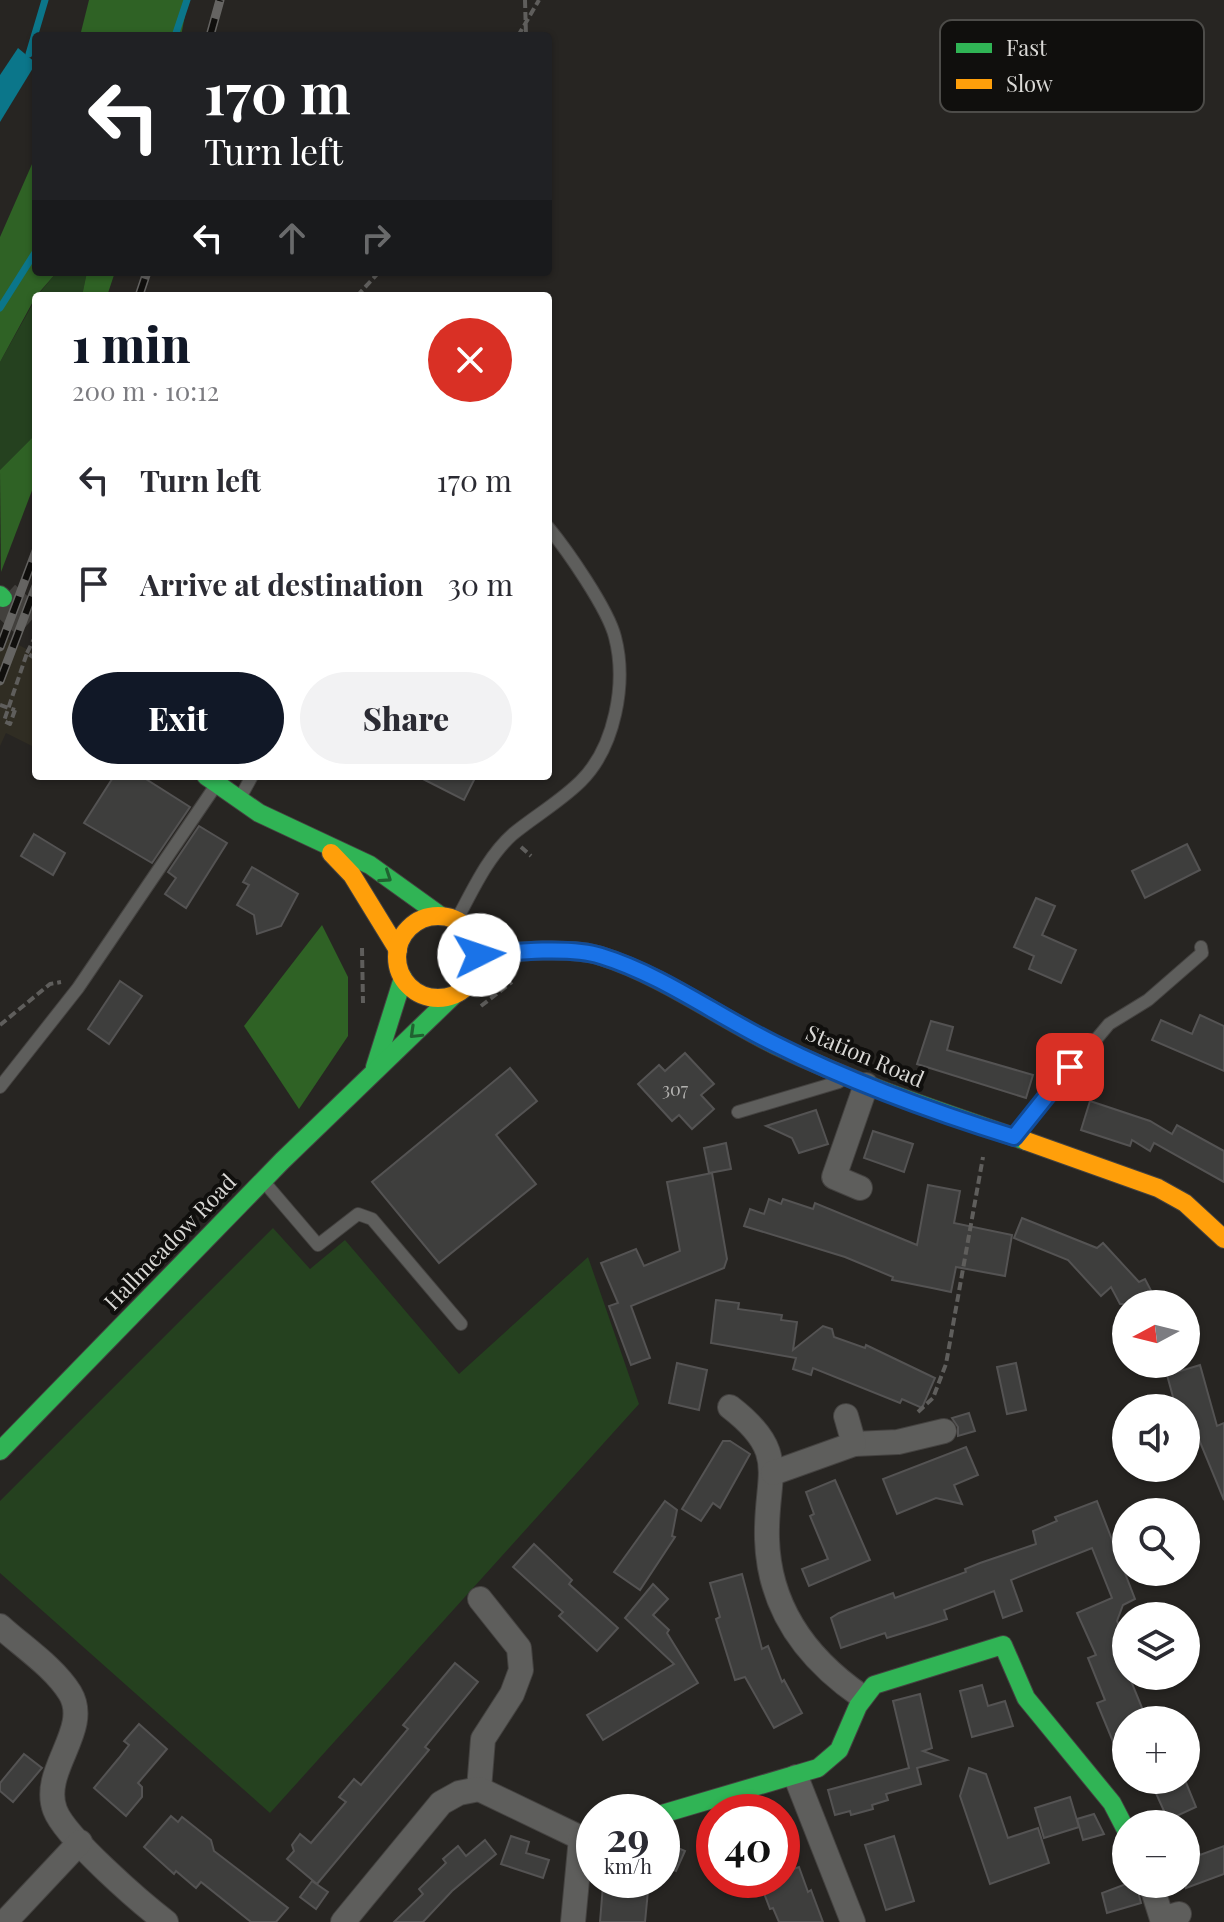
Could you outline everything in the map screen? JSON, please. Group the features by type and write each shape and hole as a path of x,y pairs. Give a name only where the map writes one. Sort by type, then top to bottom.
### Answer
{"street":[{"path":"211,781 238,800 326,847 359,860 471,932 479,955 474,978 453,996 429,997 410,987 403,978 398,950 352,875 326,847"},
{"path":"398,950 407,931 416,923 448,919"},
{"name":"Station Road","path":"479,955 526,951 599,955 695,999 774,1044 858,1082 1158,1188 1185,1203 1224,1239"},
{"name":"Hallmeadow Road","path":"375,1068 403,978"},
{"name":"Hallmeadow Road","path":"0,1451 375,1068 453,996"},
{"path":"858,1082 827,1174 860,1188"},
{"path":"730,1407 750,1422 767,1447 773,1473 767,1540 775,1588 791,1629 832,1676 861,1696"},
{"path":"846,1416 854,1444"},
{"path":"773,1473 854,1444 898,1442 944,1431"},
{"path":"479,1789 483,1739 512,1694 521,1670 519,1648 480,1599"},
{"path":"0,1626 59,1678 72,1696 76,1714 54,1774 52,1794 55,1812 80,1842 166,1922"},
{"path":"680,1809 796,1777 832,1760 844,1746 861,1696 874,1685 901,1674 1003,1645 1026,1698 1116,1810"},
{"path":"796,1777 853,1922"},
{"path":"343,1922 441,1803 459,1793 479,1789 576,1833"},
{"path":"5,1922 80,1842"},
{"path":"573,1922 577,1898"},
{"path":"1157,1898 1165,1918"}],"lane":[{"path":"448,919 510,837 581,781 601,754 612,727 619,694 615,636 570,554 552,532"},
{"path":"238,800 250,780"},
{"path":"0,1087 78,988 211,781"},
{"path":"1014,1137 1109,1024 1148,1000 1187,968 1202,953 1201,947"},
{"path":"738,1112 858,1082"},
{"path":"263,1181 318,1245 358,1214 372,1219 461,1324"}],"path":[{"path":"525,0 525,32"},
{"path":"520,32 539,0"},
{"path":"361,292 375,276"},
{"path":"0,707 15,710 10,724 4,721 7,712 27,653 32,643"},
{"path":"27,653 32,656"},
{"path":"0,707 7,712"},
{"path":"0,1025 50,984 62,982 78,988"},
{"path":"915,1416 933,1398 946,1364 988,1129"}],"shaded area":[{"path":"0,635 32,652 32,746 6,733 0,746"}],"green space":[{"path":"89,0 188,0 182,32 81,32"},
{"path":"32,164 32,276 54,276 40,292 32,292 32,303 0,362 0,237"},
{"path":"54,276 86,276 83,292 40,292"},
{"path":"86,276 114,276 108,292 83,292"},
{"path":"32,305 32,438 0,470 0,362"},
{"path":"32,438 32,491 1,572 0,470"},
{"path":"322,925 348,977 348,1036 299,1109 244,1026"},
{"path":"273,1228 310,1269 345,1240 459,1374 588,1257 639,1404 270,1813 0,1573 0,1501"}],"water":[{"path":"18,48 32,60 32,70 0,122 0,75"}],"building":[{"path":"111,780 147,780 190,807 152,863 84,823"},
{"path":"425,780 474,780 464,800"},
{"path":"199,826 227,843 186,908 165,894 176,878 168,872"},
{"path":"34,834 65,853 53,875 21,856"},
{"path":"1187,844 1200,870 1145,898 1132,871"},
{"path":"252,867 298,894 281,926 257,934 254,915 237,905 249,885 243,882"},
{"path":"1036,898 1055,906 1042,935 1076,950 1061,983 1029,969 1034,956 1014,947"},
{"path":"120,981 142,996 109,1044 88,1029"},
{"path":"1200,1015 1224,1026 1224,1071 1152,1040 1161,1020 1192,1034"},
{"path":"931,1021 953,1027 947,1050 1033,1075 1026,1098 917,1064"},
{"path":"685,1053 714,1084 701,1095 714,1109 692,1129 679,1115 672,1121 638,1084 659,1065 665,1071"},
{"path":"510,1068 537,1101 496,1135 536,1184 439,1263 372,1182"},
{"path":"1090,1101 1150,1121 1172,1134 1177,1125 1224,1151 1224,1182 1154,1143 1150,1151 1132,1140 1130,1146 1081,1130"},
{"path":"816,1110 828,1144 799,1153 792,1138 766,1126"},
{"path":"873,1131 913,1144 904,1172 864,1158"},
{"path":"726,1143 731,1169 709,1173 704,1148"},
{"path":"712,1173 727,1259 724,1268 631,1306 650,1358 631,1365 609,1306 618,1303 601,1263 636,1249 644,1266 680,1251 667,1182"},
{"path":"928,1185 960,1191 954,1223 1012,1235 1005,1276 956,1267 951,1292 892,1280 893,1277 845,1257 744,1226 750,1209 764,1214 769,1199 781,1204 783,1199 813,1209 815,1203 917,1245"},
{"path":"1022,1218 1097,1248 1103,1243 1139,1282 1145,1279 1151,1290 1113,1290 1111,1287 1101,1296 1068,1260 1014,1238"},
{"path":"716,1300 739,1303 738,1309 782,1315 781,1320 797,1322 793,1350 823,1326 832,1329 834,1337 865,1348 866,1345 935,1378 922,1408 902,1399 900,1403 813,1368 811,1375 793,1369 796,1358 711,1343"},
{"path":"677,1363 707,1370 699,1410 669,1403"},
{"path":"1016,1363 1026,1410 1007,1414 997,1367"},
{"path":"1200,1365 1217,1426 1224,1423 1224,1500 1200,1442 1200,1394 1172,1394 1168,1378 1200,1378"},
{"path":"969,1413 975,1431 958,1436 958,1427 952,1418"},
{"path":"723,1441 730,1441 750,1454 720,1508 713,1503 701,1521 682,1509"},
{"path":"966,1447 978,1475 954,1485 962,1504 936,1498 897,1514 883,1479"},
{"path":"835,1480 870,1560 809,1586 802,1569 828,1559 810,1516 814,1514 806,1492"},
{"path":"665,1501 677,1510 672,1536 675,1537 640,1590 614,1572"},
{"path":"1097,1501 1112,1540 1112,1586 1130,1586 1135,1599 1112,1602 1112,1690 1135,1690 1141,1706 1112,1706 1112,1739 1097,1703 1105,1700 1088,1658 1096,1655 1077,1613 1112,1598 1092,1548 1011,1580 1022,1611 1003,1618 994,1591 944,1610 947,1619 887,1638 885,1633 841,1648 831,1618 839,1613 893,1593 895,1598 1036,1544 1033,1531 1057,1521 1055,1517"},
{"path":"534,1544 572,1580 569,1584 618,1628 597,1651 559,1616 563,1612 513,1567"},
{"path":"742,1574 762,1649 768,1646 782,1682 784,1680 802,1713 774,1728 745,1677 735,1680 716,1619 720,1617 710,1583"},
{"path":"653,1584 668,1599 653,1615 669,1630 667,1633 698,1683 603,1740 587,1715 674,1664 625,1618"},
{"path":"455,1663 478,1682 425,1747 429,1750 317,1884 287,1859 294,1851 292,1845 300,1834 311,1843 346,1802 339,1797 354,1779 361,1785 408,1729 403,1725"},
{"path":"982,1685 988,1706 1005,1701 1013,1726 972,1737 960,1691"},
{"path":"920,1694 932,1748 923,1751 947,1760 917,1768 921,1784 886,1794 888,1800 872,1805 873,1809 851,1815 850,1811 835,1815 828,1790 909,1768 893,1701"},
{"path":"139,1724 167,1749 138,1783 142,1787 142,1797 126,1816 94,1788 129,1745 124,1741"},
{"path":"24,1754 42,1768 13,1802 0,1791 0,1783"},
{"path":"969,1768 986,1774 1008,1838 1038,1828 1049,1863 990,1884 960,1796"},
{"path":"1156,1794 1191,1794 1196,1807 1190,1810 1164,1810"},
{"path":"1070,1797 1079,1827 1044,1838 1035,1808"},
{"path":"1094,1814 1104,1834 1083,1840 1077,1819"},
{"path":"171,1816 178,1822 182,1817 211,1840 214,1851 288,1908 276,1922 251,1922 201,1882 196,1888 176,1871 174,1874 144,1847"},
{"path":"511,1836 529,1842 526,1853 549,1860 543,1878 501,1864"},
{"path":"894,1836 914,1901 886,1910 865,1845"},
{"path":"485,1840 496,1854 452,1891 423,1922 394,1922 423,1894 419,1889 446,1863 443,1859 458,1846 466,1856"},
{"path":"1224,1846 1224,1874 1200,1883 1200,1855"},
{"path":"800,1870 823,1922 779,1922 773,1908 770,1909 766,1898 800,1898"},
{"path":"312,1881 328,1892 316,1909 300,1897"},
{"path":"1112,1889 1112,1898 1140,1898 1141,1903 1107,1913 1102,1893"},
{"path":"602,1898 647,1898 645,1922 600,1922"}],"waterway":[{"path":"36,32 45,0"},
{"path":"176,32 187,0"},
{"path":"29,54 32,44"},
{"path":"0,308 32,257"}],"tunnel":[{"path":"3,598 32,624"}],"railway":[{"path":"211,32 220,0"},
{"path":"140,292 146,276"},
{"path":"0,647 32,562"},
{"path":"0,681 32,597"}],"traffic: fast":[{"path":"0,595 3,598"},
{"path":"212,780 259,813 370,865 441,916"},
{"path":"479,955 558,950 601,956 646,974 753,1034 806,1059 899,1097 1026,1141"},
{"path":"375,1067 403,978"},
{"path":"0,1451 282,1161 453,996"},
{"path":"680,1809 818,1768 839,1750 858,1706 874,1685 1003,1645 1026,1698 1116,1810"}],"traffic: slow":[{"path":"331,853 352,875 398,950"},
{"path":"438,916 454,919 467,928 476,941 479,957 476,973 467,986 454,995 438,998 422,995 409,986 400,973 397,957 400,941 409,928 422,919 438,916"},
{"path":"1026,1141 1158,1188 1185,1203 1224,1239"}],"route":[{"path":"479,955 526,951 599,955 695,999 774,1044 866,1085 1014,1137 1070,1067"}]}
